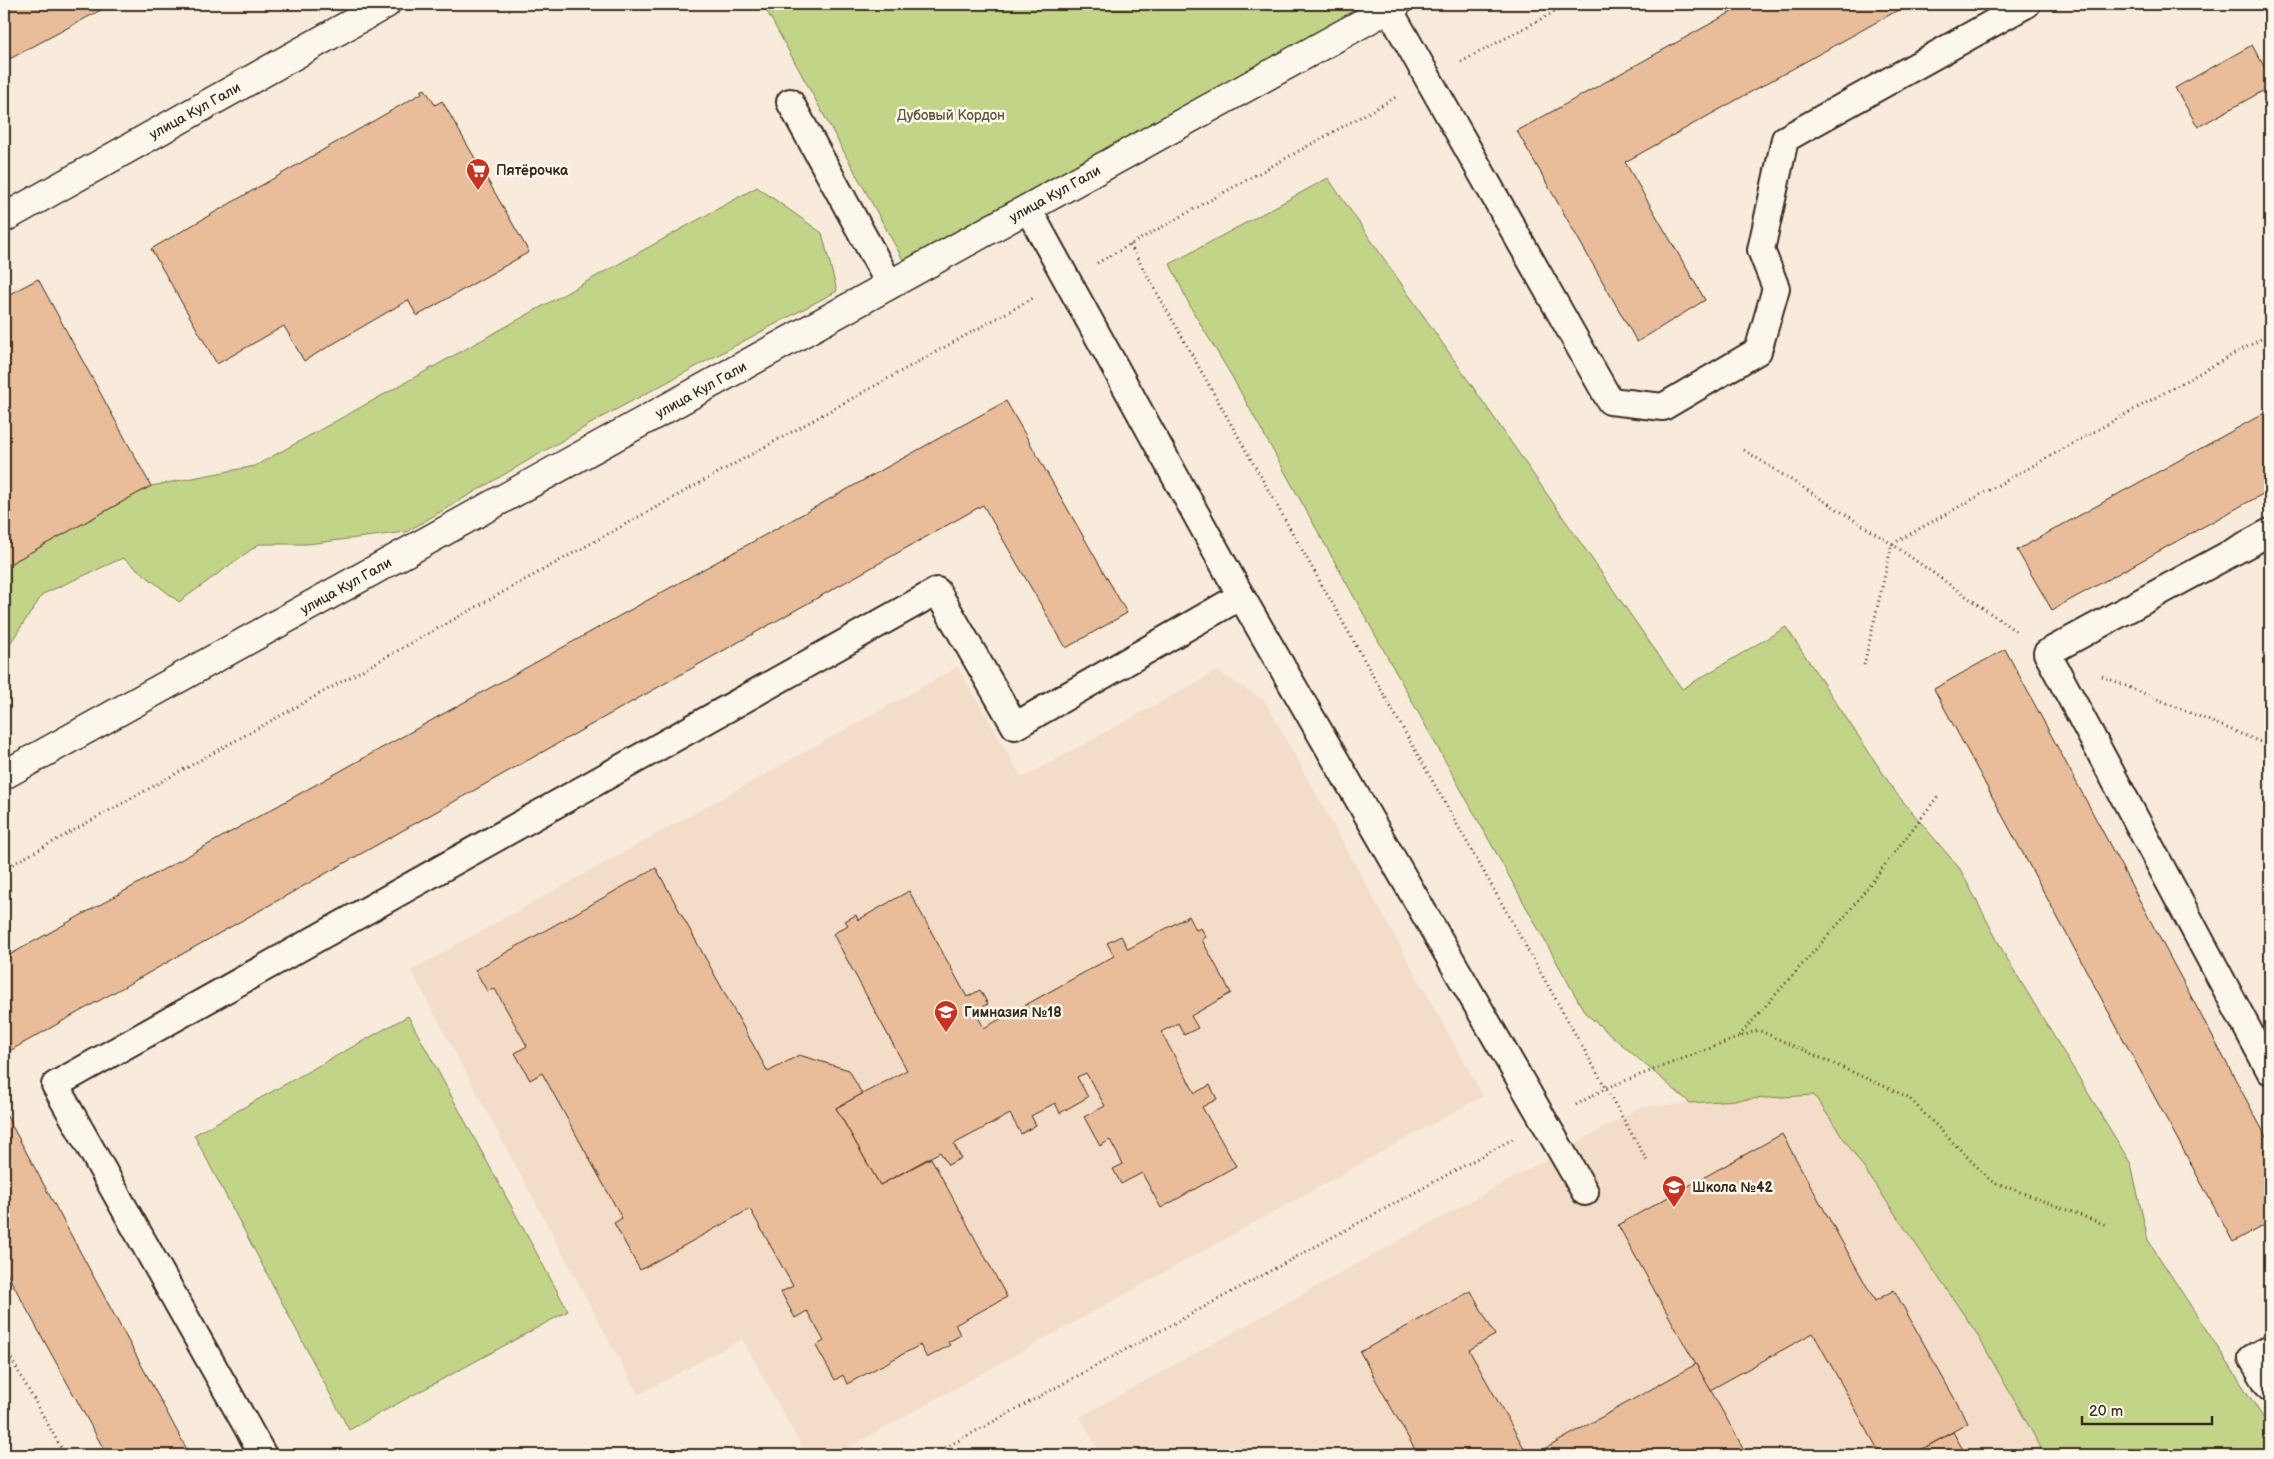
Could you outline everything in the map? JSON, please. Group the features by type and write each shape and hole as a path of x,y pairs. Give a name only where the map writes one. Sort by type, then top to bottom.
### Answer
{"street":[{"name":"улица Кул Гали","path":"4,218 386,4"},
{"name":"улица Кул Гали","path":"4,775 1393,6"}],"lane":[{"path":"1393,6 1428,79 1610,402 1663,407 1758,351 1776,288 1761,250 1785,139 2027,4"},
{"path":"790,102 890,285"},
{"path":"1028,209 1241,596 1585,1192"},
{"path":"2270,532 2047,653 2270,1072"},
{"path":"263,1455 55,1084 937,591 1015,726 1241,596"},
{"path":"2270,1348 2252,1358 2270,1388"}],"path":[{"path":"4,869 1428,79 1569,4"},
{"path":"1130,245 1647,1161"},
{"path":"1864,665 1892,544 2270,334"},
{"path":"1744,450 1892,544 2047,653"},
{"path":"2100,676 2270,746"},
{"path":"1737,1038 1847,914 1938,796"},
{"path":"932,1455 1606,1088 1758,1030 1908,1098 1991,1181 2106,1224"},
{"path":"4,1346 65,1455"}],"shaded area":[{"name":"Гимназия №18","path":"958,667 1022,778 1217,671 1265,701 1483,1096 835,1455 806,1455 742,1339 638,1395 411,970"},
{"name":"Школа №42","path":"1814,1094 1977,1334 2045,1455 1101,1455 1080,1417 1641,1107"}],"green space":[{"name":"Дубовый Кордон","path":"763,4 1396,4 907,267"},
{"path":"1328,178 1682,689 1786,627 1896,793 1960,869 2006,957 2131,1164 2148,1240 2270,1428 2270,1455 2045,1455 1977,1334 1814,1095 1690,1103 1585,1013 1231,375 1192,310 1170,264"},
{"path":"757,187 822,233 837,291 604,416 406,532 307,544 259,544 179,602 123,558 43,594 11,642 4,642 4,567 151,486 255,466"},
{"path":"408,1016 568,1311 349,1430 194,1135"}],"building":[{"path":"4,4 112,4 4,62"},
{"path":"1746,4 1909,4 1625,162 1705,300 1637,342 1517,131"},
{"path":"2252,45 2270,77 2270,87 2198,127 2175,88"},
{"path":"425,89 435,105 442,101 529,252 417,316 408,300 304,361 284,326 217,364 151,249 422,93 421,91"},
{"path":"38,279 151,486 4,567 4,297"},
{"path":"1006,401 1127,613 1066,648 983,505 4,1054 4,958"},
{"path":"2270,410 2270,490 2052,610 2017,550"},
{"path":"2005,649 2270,1144 2270,1222 2233,1242 1934,689"},
{"path":"656,868 768,1072 799,1055 849,1070 862,1094 836,1108 880,1185 931,1158 1007,1297 955,1325 961,1335 948,1342 950,1345 927,1358 920,1345 847,1384 843,1375 835,1380 816,1346 824,1341 807,1311 795,1318 781,1292 793,1286 750,1209 640,1270 614,1223 622,1218 542,1073 530,1080 515,1053 527,1046 495,989 487,991 475,970"},
{"path":"909,891 967,997 980,990 988,1004 975,1011 984,1028 1114,956 1107,943 1121,936 1128,949 1189,916 1196,930 1201,928 1206,937 1202,940 1231,993 1191,1016 1198,1028 1184,1035 1178,1023 1161,1032 1195,1093 1210,1085 1217,1099 1202,1107 1236,1166 1161,1208 1142,1173 1121,1184 1113,1169 1123,1164 1110,1140 1100,1146 1084,1117 1105,1106 1086,1073 1077,1077 1088,1097 1060,1113 1055,1103 1031,1116 1036,1125 1021,1134 1010,1114 954,1144 961,1158 948,1165 940,1152 880,1185 836,1108 907,1070 833,934 848,925 845,921 856,915 858,920"},
{"path":"4,1111 190,1455 107,1455 4,1268"},
{"path":"1782,1134 1875,1301 1894,1290 1968,1423 1912,1455 1881,1455 1813,1333 1710,1390 1618,1225"},
{"path":"1471,1291 1495,1335 1469,1350 1528,1455 1418,1455 1360,1352"},
{"path":"1696,1364 1747,1455 1534,1455"},
{"path":"1953,1432 1966,1455 1912,1455"}],"place":[{"name":"Пятёрочка","path":"478,191"},
{"name":"Гимназия №18","path":"946,1033"},
{"name":"Школа №42","path":"1674,1208"}]}
